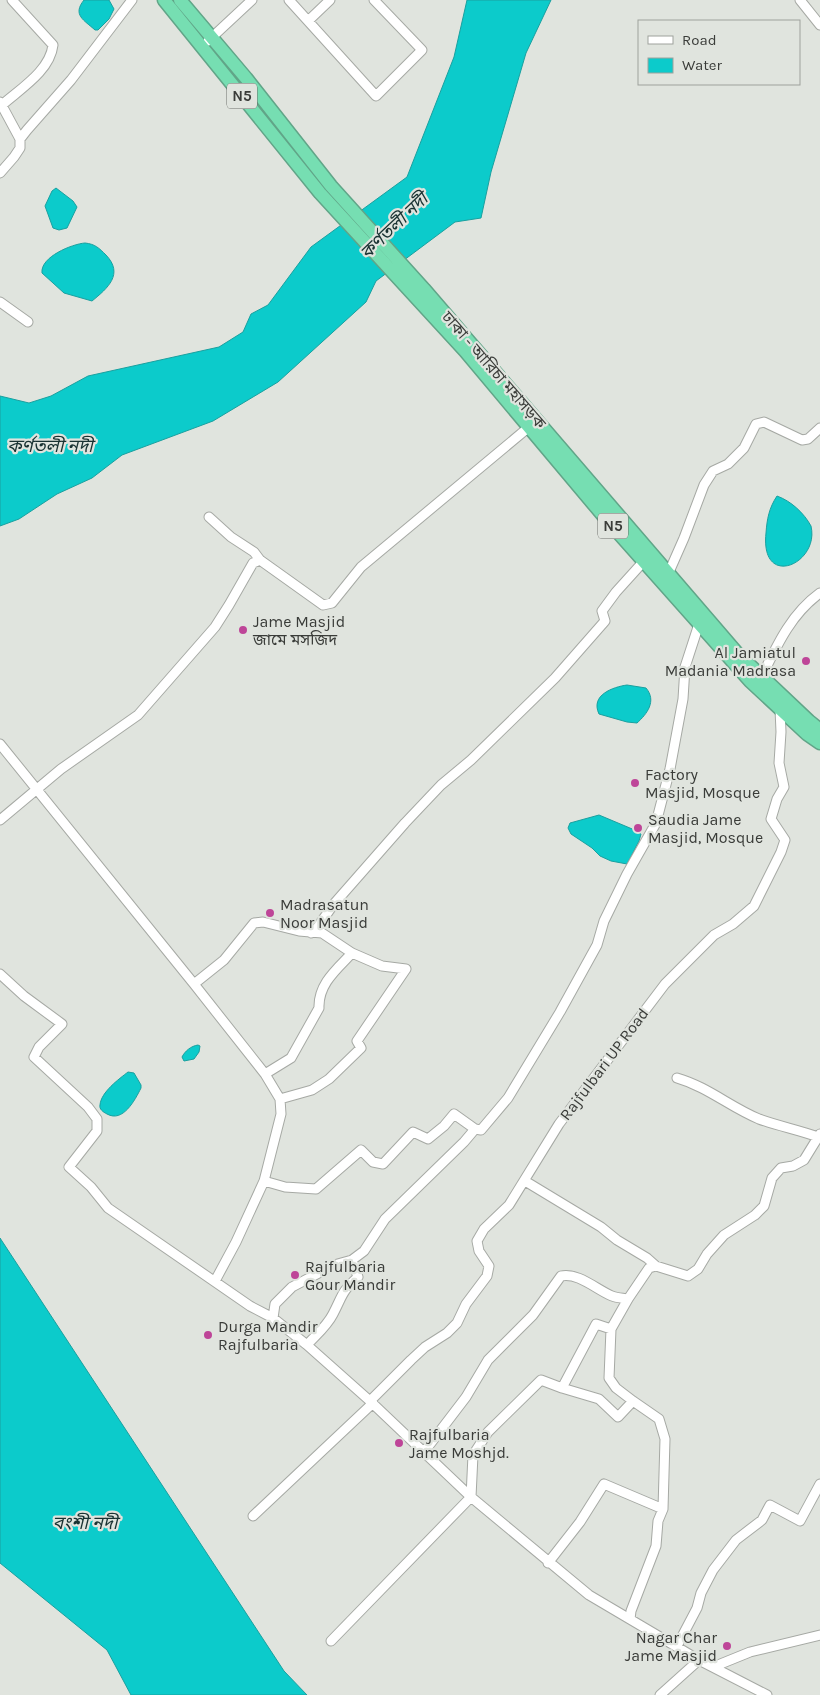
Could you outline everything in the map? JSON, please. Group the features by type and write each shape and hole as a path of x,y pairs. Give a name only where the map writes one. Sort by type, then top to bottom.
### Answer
{"highway":[{"name":"ঢাকা - আরিচা মহাসড়ক","path":"164,0 246,78 331,186 420,293 669,572 737,653 809,722 820,730"},
{"name":"ঢাকা - আরিচা মহাসড়ক","path":"180,0 207,42 320,193 420,293"},
{"name":"N5","path":"420,293 465,351 529,427 699,624 750,681 807,734 820,743"}],"street":[{"path":"0,173 20,148 20,140 1,104 48,62 53,45 12,0"},
{"path":"20,140 71,80 132,0"},
{"path":"207,42 252,0"},
{"path":"289,0 376,96 422,50 374,0"},
{"path":"308,21 330,0"},
{"path":"800,0 820,25"},
{"path":"0,302 28,322"},
{"path":"669,572 704,485 713,471 728,464 744,448 756,424 764,422 802,440 808,439 820,428"},
{"path":"209,517 231,537 254,552 260,560 323,605 332,603 361,567 529,427"},
{"path":"0,820 61,769 138,715 215,626 253,563 260,560"},
{"path":"311,933 317,928 333,905 435,791 471,760 555,678 605,621 602,611 616,592 644,561"},
{"path":"762,676 784,631 807,602 820,593"},
{"path":"264,1181 285,1187 316,1189 361,1150 374,1162 383,1164 413,1132 428,1139 444,1126 454,1114 480,1130 508,1098 560,1012 597,945 604,921 627,874 656,823 670,769 683,699 685,667 699,624"},
{"name":"Rajfulbari UP Road","path":"372,1402 411,1360 425,1347 447,1333 457,1323 466,1304 487,1276 489,1266 479,1251 477,1240 484,1229 509,1205 559,1124 665,984 714,935 733,924 754,906 785,840 771,819 784,787 779,763 780,709"},
{"path":"0,744 265,1074 280,1099 280,1114 264,1181 216,1281"},
{"path":"194,984 224,960 254,923 263,922 311,933 322,933 352,953 382,966 406,969 358,1041 361,1048 329,1078 312,1090 280,1099"},
{"path":"265,1074 291,1058 319,1008 318,999 322,987 352,953"},
{"path":"0,974 24,996 62,1024 39,1047 34,1057 88,1107 97,1119 97,1131 69,1167 91,1187 108,1208 250,1306 273,1318 307,1345 372,1402 471,1497 548,1563 589,1595 700,1660 766,1695"},
{"path":"525,1181 602,1227 617,1240 656,1266 688,1276 698,1270 707,1254 724,1235 755,1215 764,1206 772,1178 782,1168 793,1166 804,1160 819,1135 759,1119 694,1083 677,1078"},
{"path":"273,1318 275,1304 292,1287 334,1265 352,1260 364,1252 385,1219 476,1129"},
{"path":"307,1345 323,1329 333,1315 345,1288 358,1277 352,1260"},
{"path":"630,1619 631,1611 644,1582 656,1546 658,1521 663,1509 666,1439 659,1419 616,1388 609,1378 611,1329 649,1268 656,1266"},
{"path":"424,1452 466,1397 488,1360 533,1315 561,1276 566,1275 580,1279 613,1297 628,1299"},
{"path":"562,1388 596,1324 611,1329"},
{"path":"331,1641 471,1497 473,1455 488,1432 542,1380 599,1399 618,1417 633,1401"},
{"path":"253,1516 372,1402"},
{"path":"548,1563 580,1522 604,1484 663,1509"},
{"path":"677,1646 697,1608 701,1593 713,1570 736,1540 762,1520 770,1505 800,1521 820,1484"},
{"path":"713,1667 750,1652 820,1635"},
{"path":"660,1695 700,1660"}],"water":[{"path":"84,0 109,0 114,9 109,19 98,30 95,30 79,13"},
{"name":"কর্ণতলী নদী","path":"467,0 551,0 526,53 491,172 481,218 455,222 376,281 366,302 278,382 213,421 122,455 92,478 57,494 19,519 0,526 0,396 29,403 51,396 88,376 219,347 243,332 251,314 268,305 311,247 407,177 454,57"},
{"path":"56,188 73,201 77,207 67,228 59,230 53,228 45,206 52,191"},
{"path":"85,243 94,245 101,250 114,268 112,280 108,286 92,301 64,293 42,273 46,262 58,252"},
{"path":"777,496 797,508 811,526 811,540 807,551 799,560 790,565 780,566 772,561 767,551 766,533 768,518"},
{"path":"627,685 646,688 649,693 651,702 641,719 637,723 627,722 599,714 597,707 600,697 610,690"},
{"path":"599,815 641,834 627,864 611,861 600,856 592,848 571,834 568,828 570,823"},
{"path":"198,1045 200,1046 199,1052 194,1059 184,1061 182,1057 185,1053"},
{"path":"128,1072 134,1073 141,1088 132,1104 123,1113 113,1116 107,1114 100,1108 101,1100 111,1086"},
{"name":"বংশী নদী","path":"0,1238 284,1671 307,1695 131,1695 107,1650 0,1563"}],"place":[{"name":"Jame Masjid জামে মসজিদ","path":"243,630"},
{"name":"Al Jamiatul Madania Madrasa","path":"806,661"},
{"name":"Factory Masjid, Mosque","path":"635,783"},
{"name":"Saudia Jame Masjid, Mosque","path":"638,828"},
{"name":"Madrasatun Noor Masjid","path":"270,913"},
{"name":"Rajfulbaria Gour Mandir","path":"295,1275"},
{"name":"Durga Mandir Rajfulbaria","path":"208,1335"},
{"name":"Rajfulbaria Jame Moshjd.","path":"399,1443"},
{"name":"Nagar Char Jame Masjid","path":"727,1646"}]}
